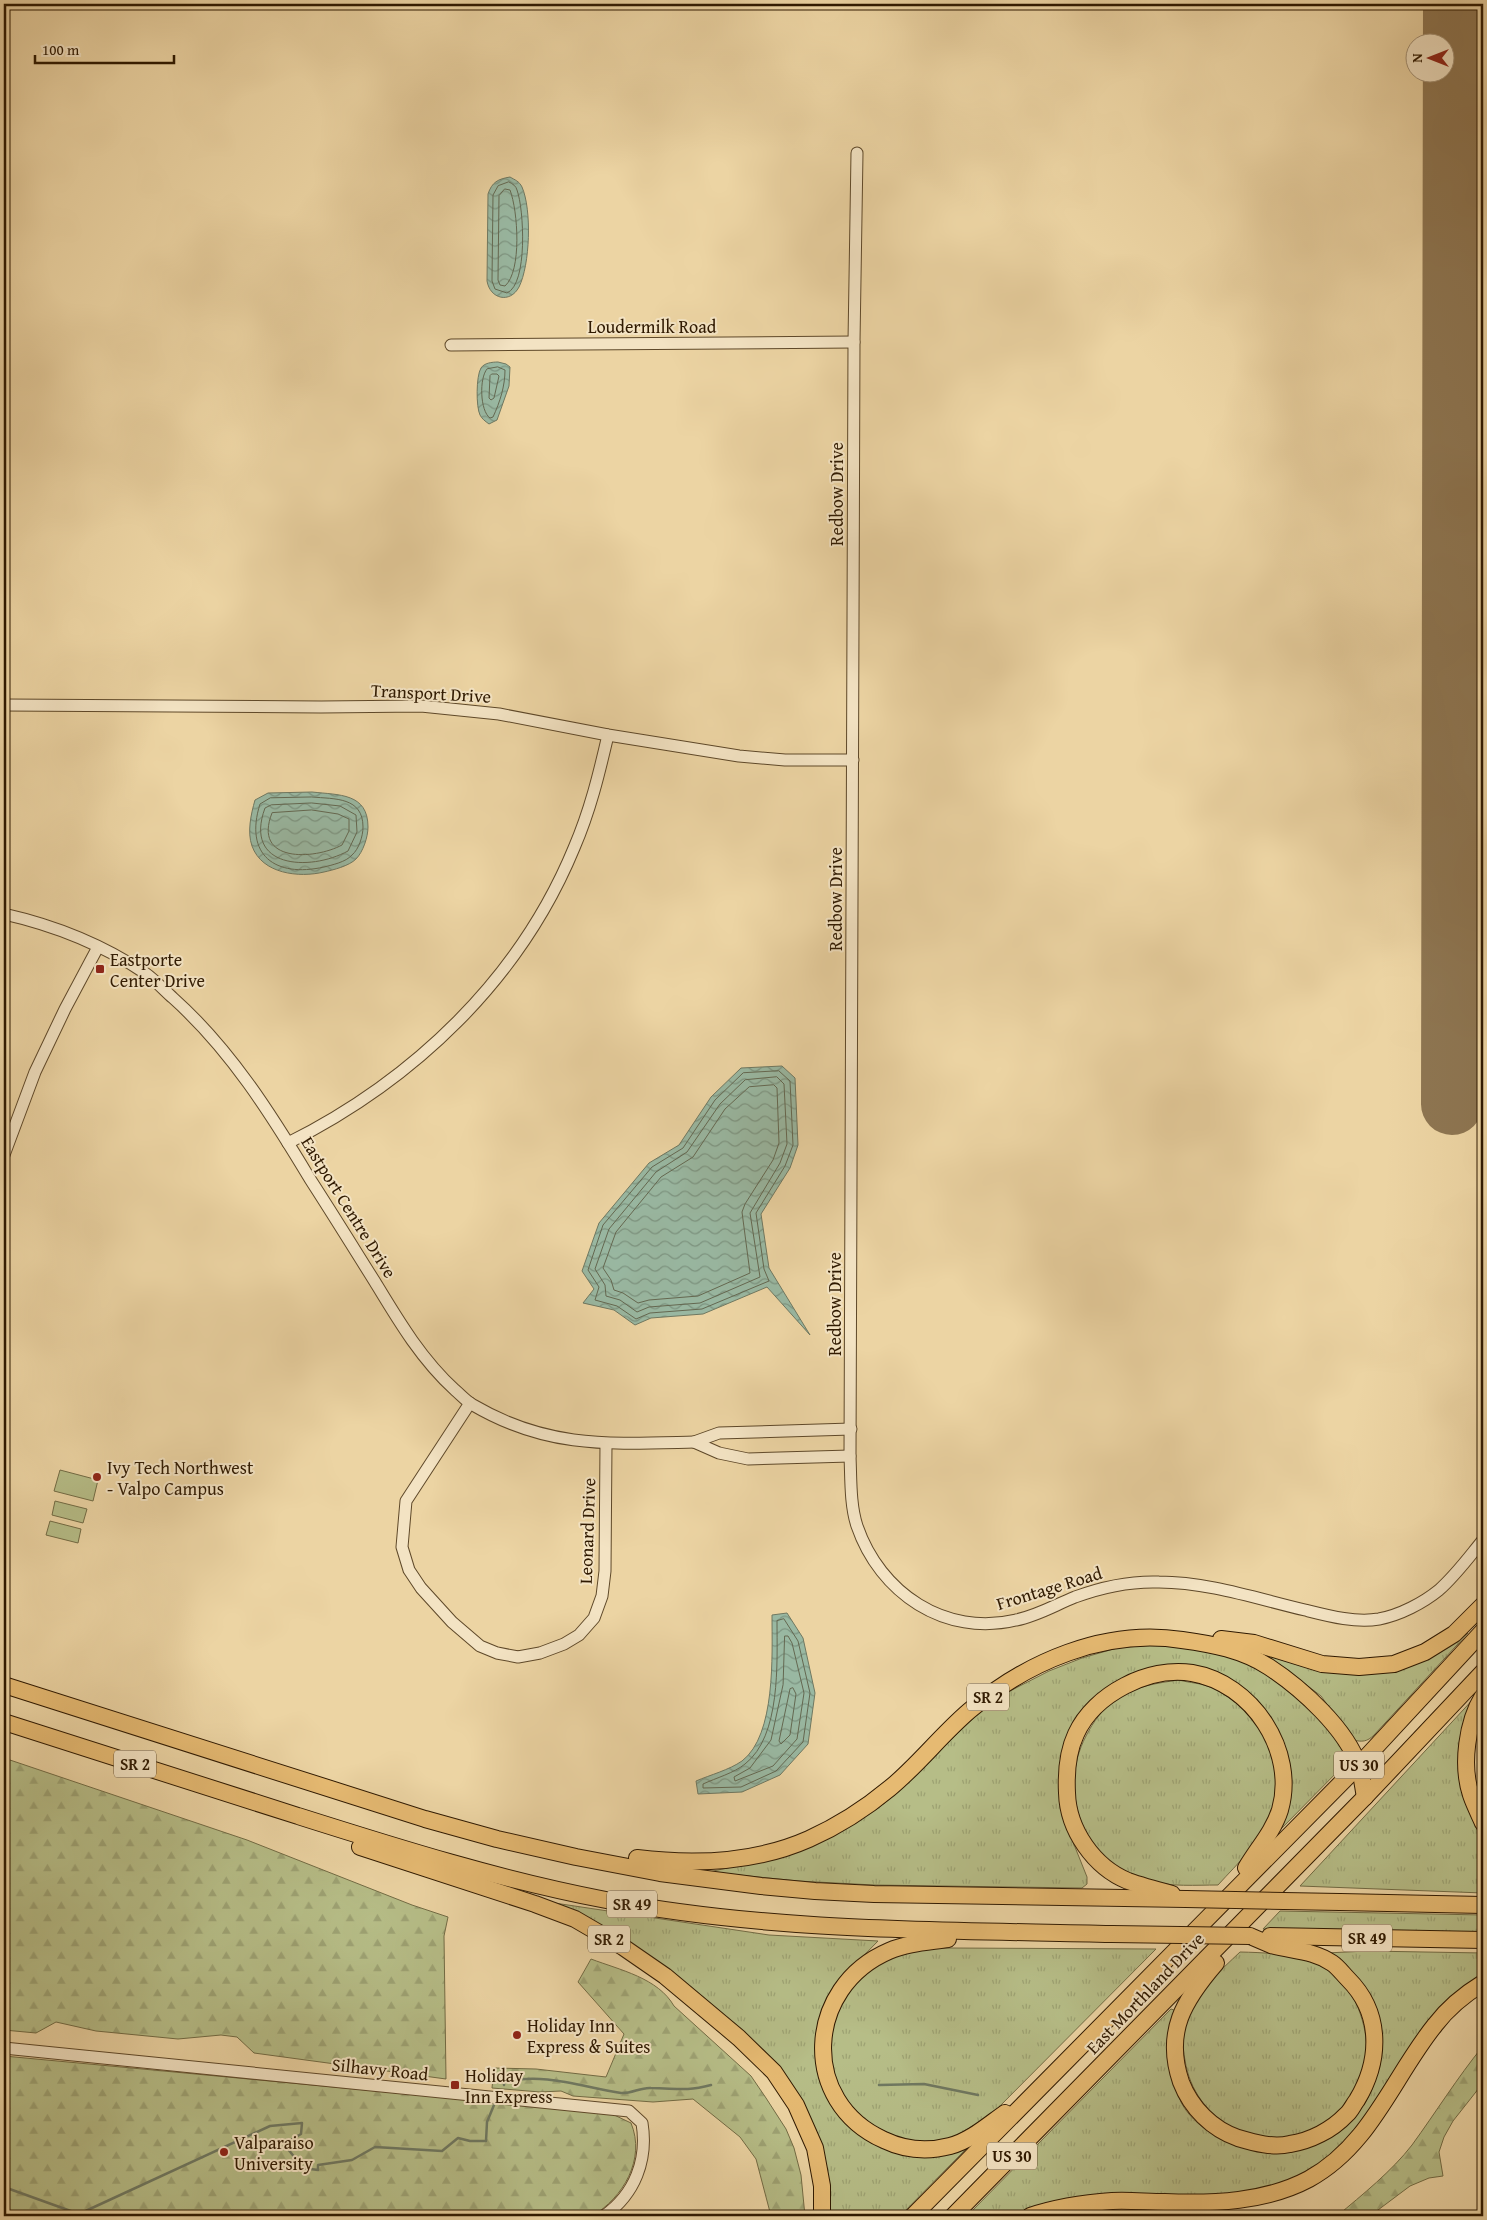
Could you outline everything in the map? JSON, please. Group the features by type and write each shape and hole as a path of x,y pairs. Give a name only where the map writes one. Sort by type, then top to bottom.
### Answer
{"highway":[{"path":"1165,1637 1209,1637 1254,1643 1322,1664 1359,1668 1394,1664 1425,1652 1454,1634 1483,1605"},
{"name":"US 30","path":"913,2216 1359,1765 1483,1631"},
{"name":"SR 2","path":"4,1685 425,1819 497,1839 576,1857 614,1855 674,1862 718,1862 763,1854 808,1840 853,1815 891,1787 968,1712 1007,1682 1056,1657 1092,1644 1134,1637 1165,1637 1215,1645 1258,1660 1280,1674 1324,1713 1351,1749 1359,1765 1365,1797"},
{"name":"US 30","path":"1365,1797 1483,1672"},
{"path":"1152,1894 1100,1865 1080,1838 1067,1808 1066,1767 1076,1734 1098,1703 1127,1683 1158,1674 1191,1673 1213,1679 1234,1692 1253,1708 1272,1734 1281,1758 1282,1785 1280,1809 1268,1837 1248,1864 1231,1894"},
{"path":"1483,1696 1469,1734 1466,1762 1470,1794 1483,1823"},
{"name":"SR 2","path":"4,1722 267,1806 308,1830 575,1919 623,1947 665,1976 739,2038 774,2072 792,2098 814,2148 822,2186 822,2216"},
{"name":"East Morthland Drive","path":"952,2216 1365,1797"},
{"name":"SR 49","path":"267,1806 420,1854 508,1879 607,1900 703,1915 802,1925 880,1930 1483,1940"},
{"name":"SR 49","path":"576,1857 711,1880 815,1891 874,1894 1152,1894 1186,1899 1483,1904"},
{"path":"1250,1914 1224,1953 1185,2004 1174,2036 1175,2064 1186,2094 1201,2115 1225,2133 1258,2144 1289,2145 1320,2135 1347,2115 1364,2088 1375,2054 1372,2020 1358,1989 1332,1963 1309,1952 1271,1945 1250,1936"},
{"path":"1008,1932 914,1944 890,1950 860,1967 840,1989 827,2014 823,2039 824,2066 831,2091 860,2127 890,2143 915,2149 938,2149 964,2142 1038,2091"},
{"path":"1030,2216 1054,2208 1113,2201 1237,2200 1280,2192 1310,2178 1338,2160 1362,2136 1435,2024 1467,1993 1483,1983"}],"street":[{"name":"Redbow Drive","path":"850,1456 854,342 857,153"},
{"name":"Loudermilk Road","path":"451,345 854,342"},
{"name":"Transport Drive","path":"4,705 421,706 498,714 608,735 739,756 785,760 853,760"},
{"path":"288,1143 326,1124 409,1067 440,1040 484,993 515,956 543,910 574,848 590,807 608,735"},
{"name":"Eastport Centre Drive","path":"4,914 46,925 98,947 147,975 202,1026 245,1079 288,1143 409,1337 443,1379 470,1403 498,1418 534,1433 606,1444 694,1442 719,1434 851,1429"},
{"path":"4,1154 36,1072 65,1009 98,947"},
{"name":"Leonard Drive","path":"470,1403 406,1501 402,1547 409,1570 421,1588 452,1622 480,1646 497,1653 518,1657 556,1648 579,1636 594,1618 602,1596 605,1571 606,1444"},
{"name":"Eastport Centre Drive","path":"694,1442 719,1453 748,1459 850,1456"},
{"name":"Frontage Road","path":"850,1456 856,1524 873,1560 896,1590 918,1606 944,1617 968,1623 992,1624 1017,1620 1100,1588 1158,1582 1185,1583 1214,1588 1329,1616 1379,1619 1419,1603 1439,1590 1483,1540"},
{"name":"Silhavy Road","path":"4,2048 620,2109 637,2116 642,2123 643,2152 640,2167 628,2194 604,2216"}],"green space":[{"path":"60,1470 98,1480 93,1501 54,1491"},
{"path":"55,1501 87,1509 83,1523 52,1515"},
{"path":"50,1521 81,1529 78,1543 46,1535"},
{"path":"1468,1633 1374,1735 1362,1741 1353,1740 1321,1696 1279,1664 1257,1653 1322,1670 1433,1654"},
{"path":"1151,1645 1186,1645 1237,1658 1296,1691 1336,1738 1348,1761 1280,1830 1287,1805 1254,1699 1158,1668 1077,1721 1069,1832 1087,1877 1087,1884 1082,1888 874,1885 798,1881 709,1872 781,1856 855,1823 886,1802 983,1709 1010,1691 1049,1671 1082,1658 1117,1648"},
{"path":"1179,1680 1208,1686 1229,1697 1256,1724 1273,1758 1276,1796 1271,1815 1255,1844 1218,1885 1166,1884 1149,1881 1127,1873 1108,1860 1093,1843 1082,1824 1076,1803 1074,1780 1077,1758 1086,1736 1099,1715 1117,1698 1132,1691 1155,1684"},
{"path":"1477,1695 1464,1734 1479,1829 1483,1834 1483,1893 1300,1886"},
{"path":"7,1759 247,1840 412,1905 448,1917 444,1936 446,2079 254,2053 237,2037 221,2035 178,2039 96,2031 56,2022 36,2033 4,2030 4,1768"},
{"path":"541,1901 769,1935 878,1941 837,1983 825,2003 820,2024 820,2069 879,2145 969,2146 900,2216 828,2216 804,2108 689,1990"},
{"path":"1280,1911 1483,1915 1483,1932 1263,1929"},
{"path":"921,1949 1156,1949 990,2116 952,2138 930,2143 908,2142 863,2121 839,2090 832,2069 829,2045 835,2010 858,1977 895,1954"},
{"path":"1367,1951 1483,1953 1483,1977 1343,2149 1290,2182 1239,2195 1043,2207 1012,2216 967,2216 1171,2009 1174,2010 1179,2097 1185,2109 1199,2124 1214,2135 1237,2146 1261,2151 1284,2152 1307,2148 1328,2139 1347,2125 1362,2107 1374,2084 1380,2064 1382,2043 1326,1953"},
{"path":"1240,1952 1291,1956 1322,1966 1347,1987 1356,2003 1366,2037 1367,2049 1364,2072 1360,2083 1346,2104 1322,2127 1316,2130 1294,2137 1273,2139 1252,2135 1233,2128 1215,2116 1201,2100 1191,2082 1183,2049 1186,2021 1204,1989"},
{"path":"591,1959 626,1971 658,1988 674,2006 751,2076 786,2129 794,2148 801,2175 805,2216 771,2216 756,2159 740,2137 693,2099 653,2102 573,2096 561,2091 540,2092 492,2088 494,2068 536,2069 606,2077 624,2034 578,1982"},
{"path":"1483,2046 1483,2083 1453,2121 1444,2137 1439,2152 1443,2176 1429,2178 1410,2186 1367,2216 1337,2216 1404,2155"},
{"path":"4,2056 610,2113 631,2123 636,2150 629,2176 622,2188 613,2199 592,2216 4,2216"}],"water":[{"path":"510,177 521,185 525,197 528,223 527,252 526,265 519,287 511,296 501,297 492,292 487,281 488,194 496,182"},
{"path":"498,362 510,367 509,386 497,420 489,424 482,418 479,411 478,378 482,366"},
{"path":"312,792 342,795 357,802 363,808 367,816 368,831 361,852 356,859 345,866 314,874 282,872 264,863 252,846 250,835 250,823 255,800 268,793"},
{"path":"782,1066 795,1078 798,1145 790,1168 761,1214 769,1268 810,1335 767,1287 703,1314 651,1318 635,1325 614,1310 583,1303 594,1289 582,1271 599,1223 649,1163 679,1145 711,1097 741,1068"},
{"path":"787,1613 803,1638 815,1693 808,1744 780,1775 742,1792 698,1794 696,1781 742,1761 753,1749 761,1733 770,1693 772,1615"}],"waterway":[{"path":"504,2085 504,2082 534,2079 563,2082 621,2093 647,2088 687,2089 711,2085"},
{"path":"879,2085 924,2084 978,2095"},
{"path":"4,2187 79,2214 270,2126 302,2123 301,2134 284,2144 303,2168 318,2170 318,2165 352,2160 375,2147 442,2151 458,2138 470,2141 486,2141 487,2122 494,2105"}],"taxiway":[{"path":"1453,682 1483,682"},
{"path":"1452,1104 1483,1104"}],"runway":[{"path":"1452,1104 1454,4"}],"place":[{"name":"Eastporte Center Drive","path":"100,969"},
{"name":"Ivy Tech Northwest - Valpo Campus","path":"97,1477"},
{"name":"Holiday Inn Express & Suites","path":"517,2035"},
{"name":"Holiday Inn Express","path":"455,2085"},
{"name":"Valparaiso University","path":"224,2152"}]}
